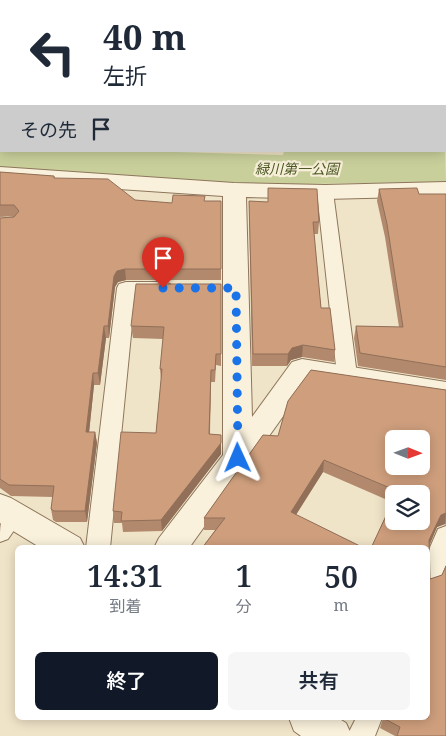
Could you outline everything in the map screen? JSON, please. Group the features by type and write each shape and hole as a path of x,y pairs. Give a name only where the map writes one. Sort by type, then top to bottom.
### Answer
{"street":[{"path":"0,174 234,190 325,192 446,189"},
{"path":"234,190 227,288 238,458"},
{"path":"172,545 302,369 446,392"},
{"path":"4,518 62,545"},
{"path":"310,720 332,736"}],"lane":[{"path":"325,192 347,375"},
{"path":"98,545 126,288 181,288"},
{"path":"430,574 446,536"},
{"path":"361,736 368,720"}],"green space":[{"name":"緑川第一公園","path":"0,152 178,152 283,155 284,152 445,152 446,182 244,185 0,168"}],"building":[{"path":"0,172 54,176 54,178 108,179 135,200 172,203 173,195 205,196 204,201 221,201 221,269 125,269 117,271 114,276 108,326 104,326 98,373 93,373 86,432 95,432 85,511 54,511 51,509 54,486 9,485 0,479 0,218 14,217 19,211 14,205 0,205"},
{"path":"268,188 317,189 319,222 313,222 321,308 330,308 335,350 303,345 292,348 288,354 253,354 249,201 268,202"},
{"path":"417,188 419,194 446,194 446,367 360,353 356,326 403,327 387,224 379,189"},
{"path":"136,284 221,284 221,354 216,354 215,370 211,370 209,434 221,435 221,443 161,520 121,521 122,512 113,511 121,432 156,433 162,369 160,369 164,327 131,326"},
{"path":"311,370 446,390 446,513 441,515 429,540 429,545 372,545 385,518 385,530 430,530 430,485 385,486 324,460 291,512 358,545 204,545 225,518 204,518 263,435 278,436 288,401"},
{"path":"446,566 446,736 397,736 400,727 387,720 430,720 430,579 442,575"}],"route":[{"path":"163,288 236,288 238,458"}]}
